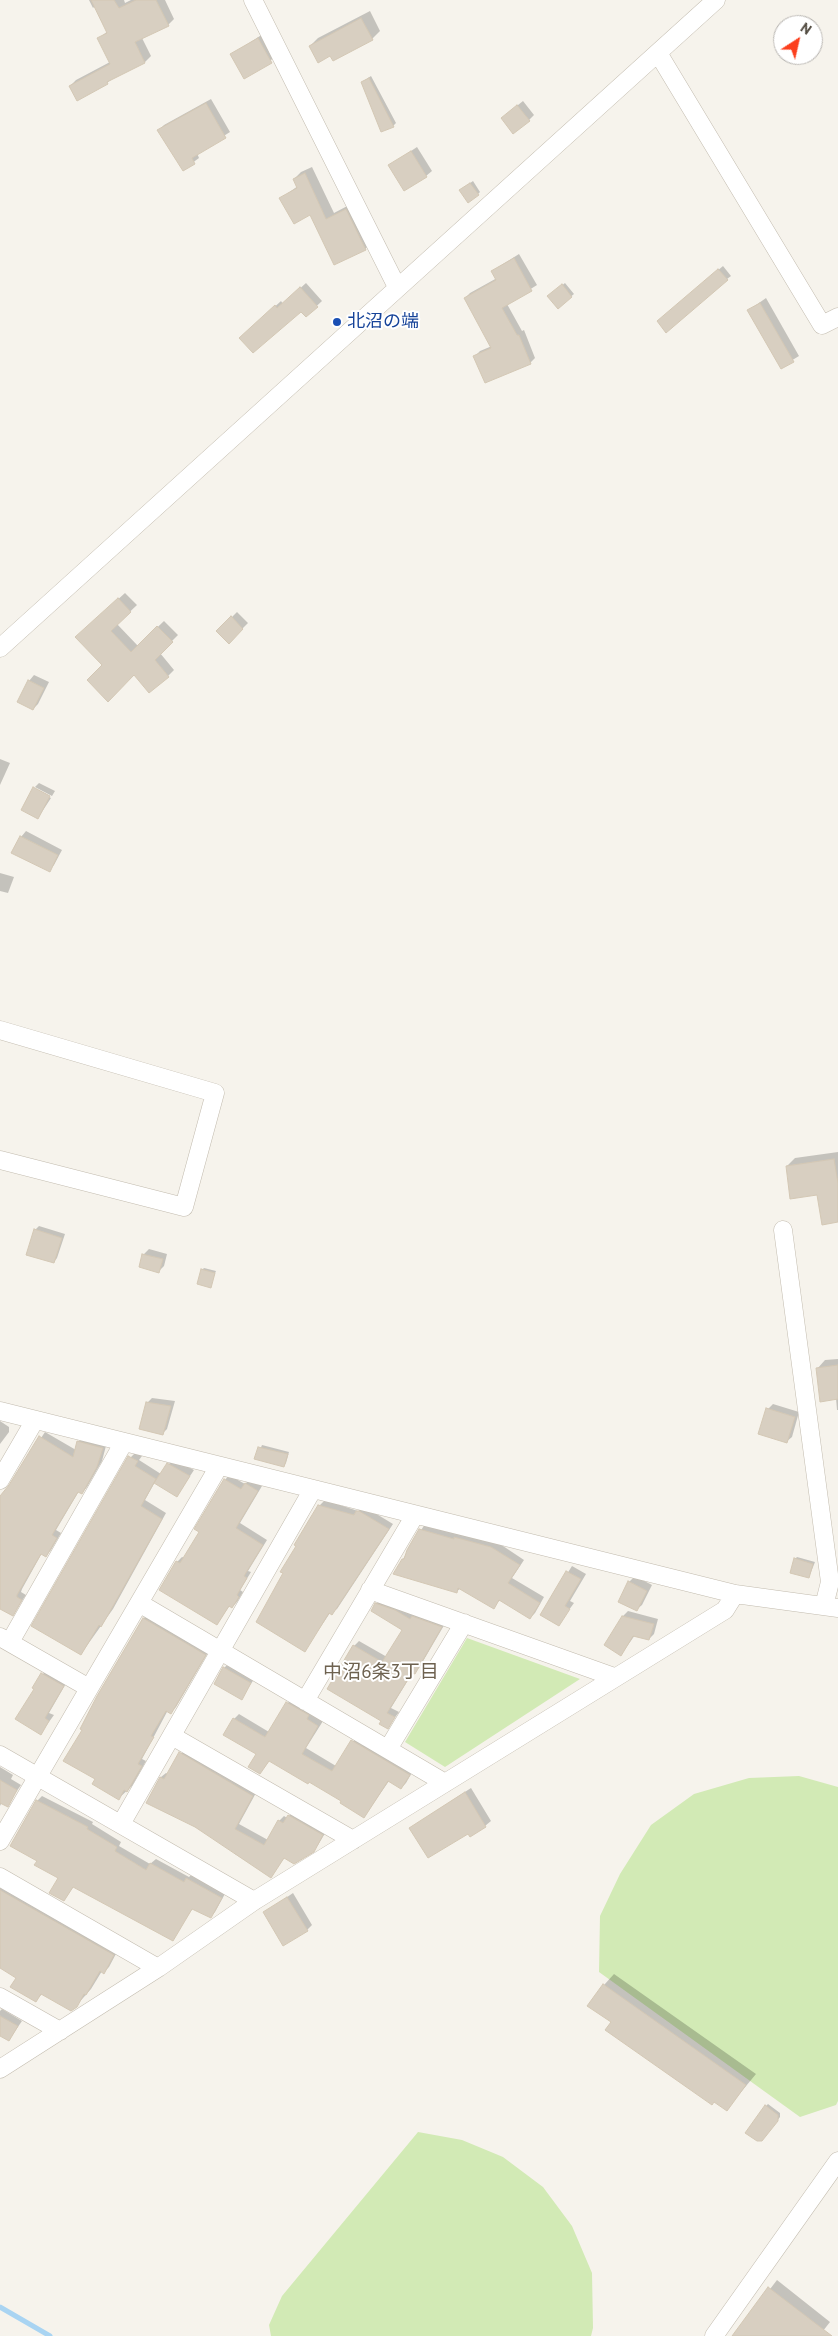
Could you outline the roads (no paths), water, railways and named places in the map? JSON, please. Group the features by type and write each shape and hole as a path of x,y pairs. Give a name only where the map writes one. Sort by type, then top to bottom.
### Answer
{"street":[{"path":"253,0 397,287"},
{"path":"0,648 716,0"},
{"path":"658,52 822,325 838,317"},
{"path":"0,1030 215,1093 184,1207 0,1160"},
{"path":"0,1411 735,1594 831,1607 830,1582 783,1230"},
{"path":"0,1480 35,1420"},
{"path":"89,1688 5,1640 124,1442"},
{"path":"0,1841 219,1466"},
{"path":"121,1824 313,1489"},
{"path":"305,1701 414,1514"},
{"path":"370,1590 614,1677"},
{"path":"0,2069 158,1968 254,1901 725,1610 735,1594"},
{"path":"139,1603 445,1783"},
{"path":"388,1749 464,1623"},
{"path":"172,1736 353,1840"},
{"path":"0,1755 254,1901"},
{"path":"0,1877 158,1968"},
{"path":"0,1997 60,2031"},
{"path":"714,2336 838,2161"}],"waterway":[{"path":"0,2307 50,2336"}],"place":[{"name":"北沼の端","path":"337,322"}],"district":[{"name":"中沼6条3丁目","path":"381,1673"}]}
